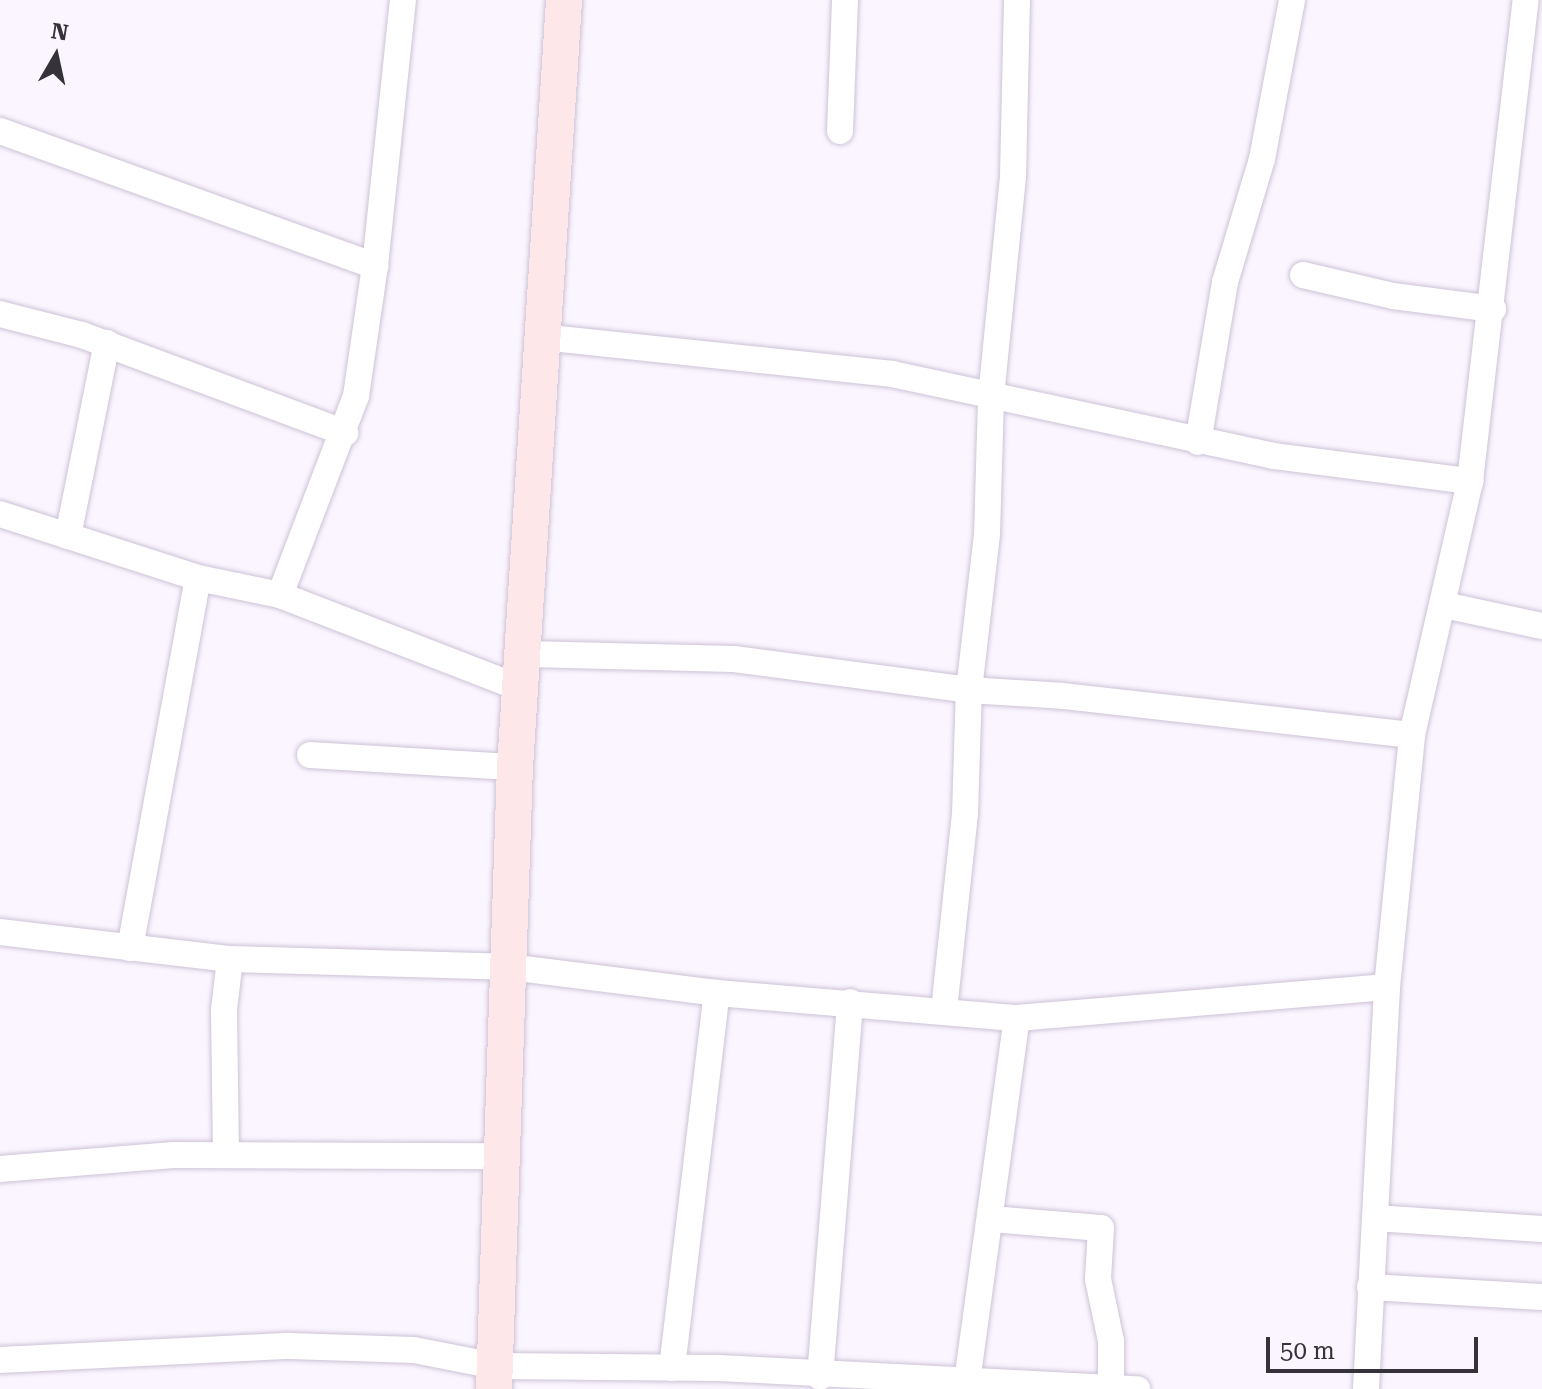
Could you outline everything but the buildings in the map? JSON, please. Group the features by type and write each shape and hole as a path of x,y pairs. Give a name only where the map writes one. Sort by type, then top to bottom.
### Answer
{"street":[{"path":"280,595 345,433 365,350 403,0"},
{"path":"494,1378 515,767 524,671 541,337 564,0"},
{"path":"840,131 845,0"},
{"path":"944,1010 965,814 969,690 987,534 991,397 1013,176 1017,0"},
{"path":"1198,442 1225,282 1262,159 1292,0"},
{"path":"1366,1389 1387,987 1412,735 1470,481 1493,309 1526,0"},
{"path":"0,131 375,266"},
{"path":"1303,275 1393,296 1493,309"},
{"path":"0,314 107,343 345,433"},
{"path":"541,337 892,374 1198,442 1470,481"},
{"path":"68,536 107,343"},
{"path":"0,514 198,578 280,595 524,671 734,659 969,690 1064,696 1412,735"},
{"path":"130,948 198,578"},
{"path":"1444,605 1542,626"},
{"path":"310,755 515,767"},
{"path":"0,932 230,959 509,967 717,993 1017,1018 1387,987"},
{"path":"226,1155 224,1010 230,959"},
{"path":"672,1368 717,993"},
{"path":"820,1377 850,1002"},
{"path":"965,1386 1017,1018"},
{"path":"0,1169 94,1158 500,1156"},
{"path":"1375,1218 1542,1229"},
{"path":"991,1219 1101,1228 1098,1279 1111,1341 1111,1388"},
{"path":"1370,1287 1542,1297"},
{"path":"0,1360 290,1346 414,1350 494,1378 672,1368 718,1379 820,1377 965,1386 1137,1389"}]}
